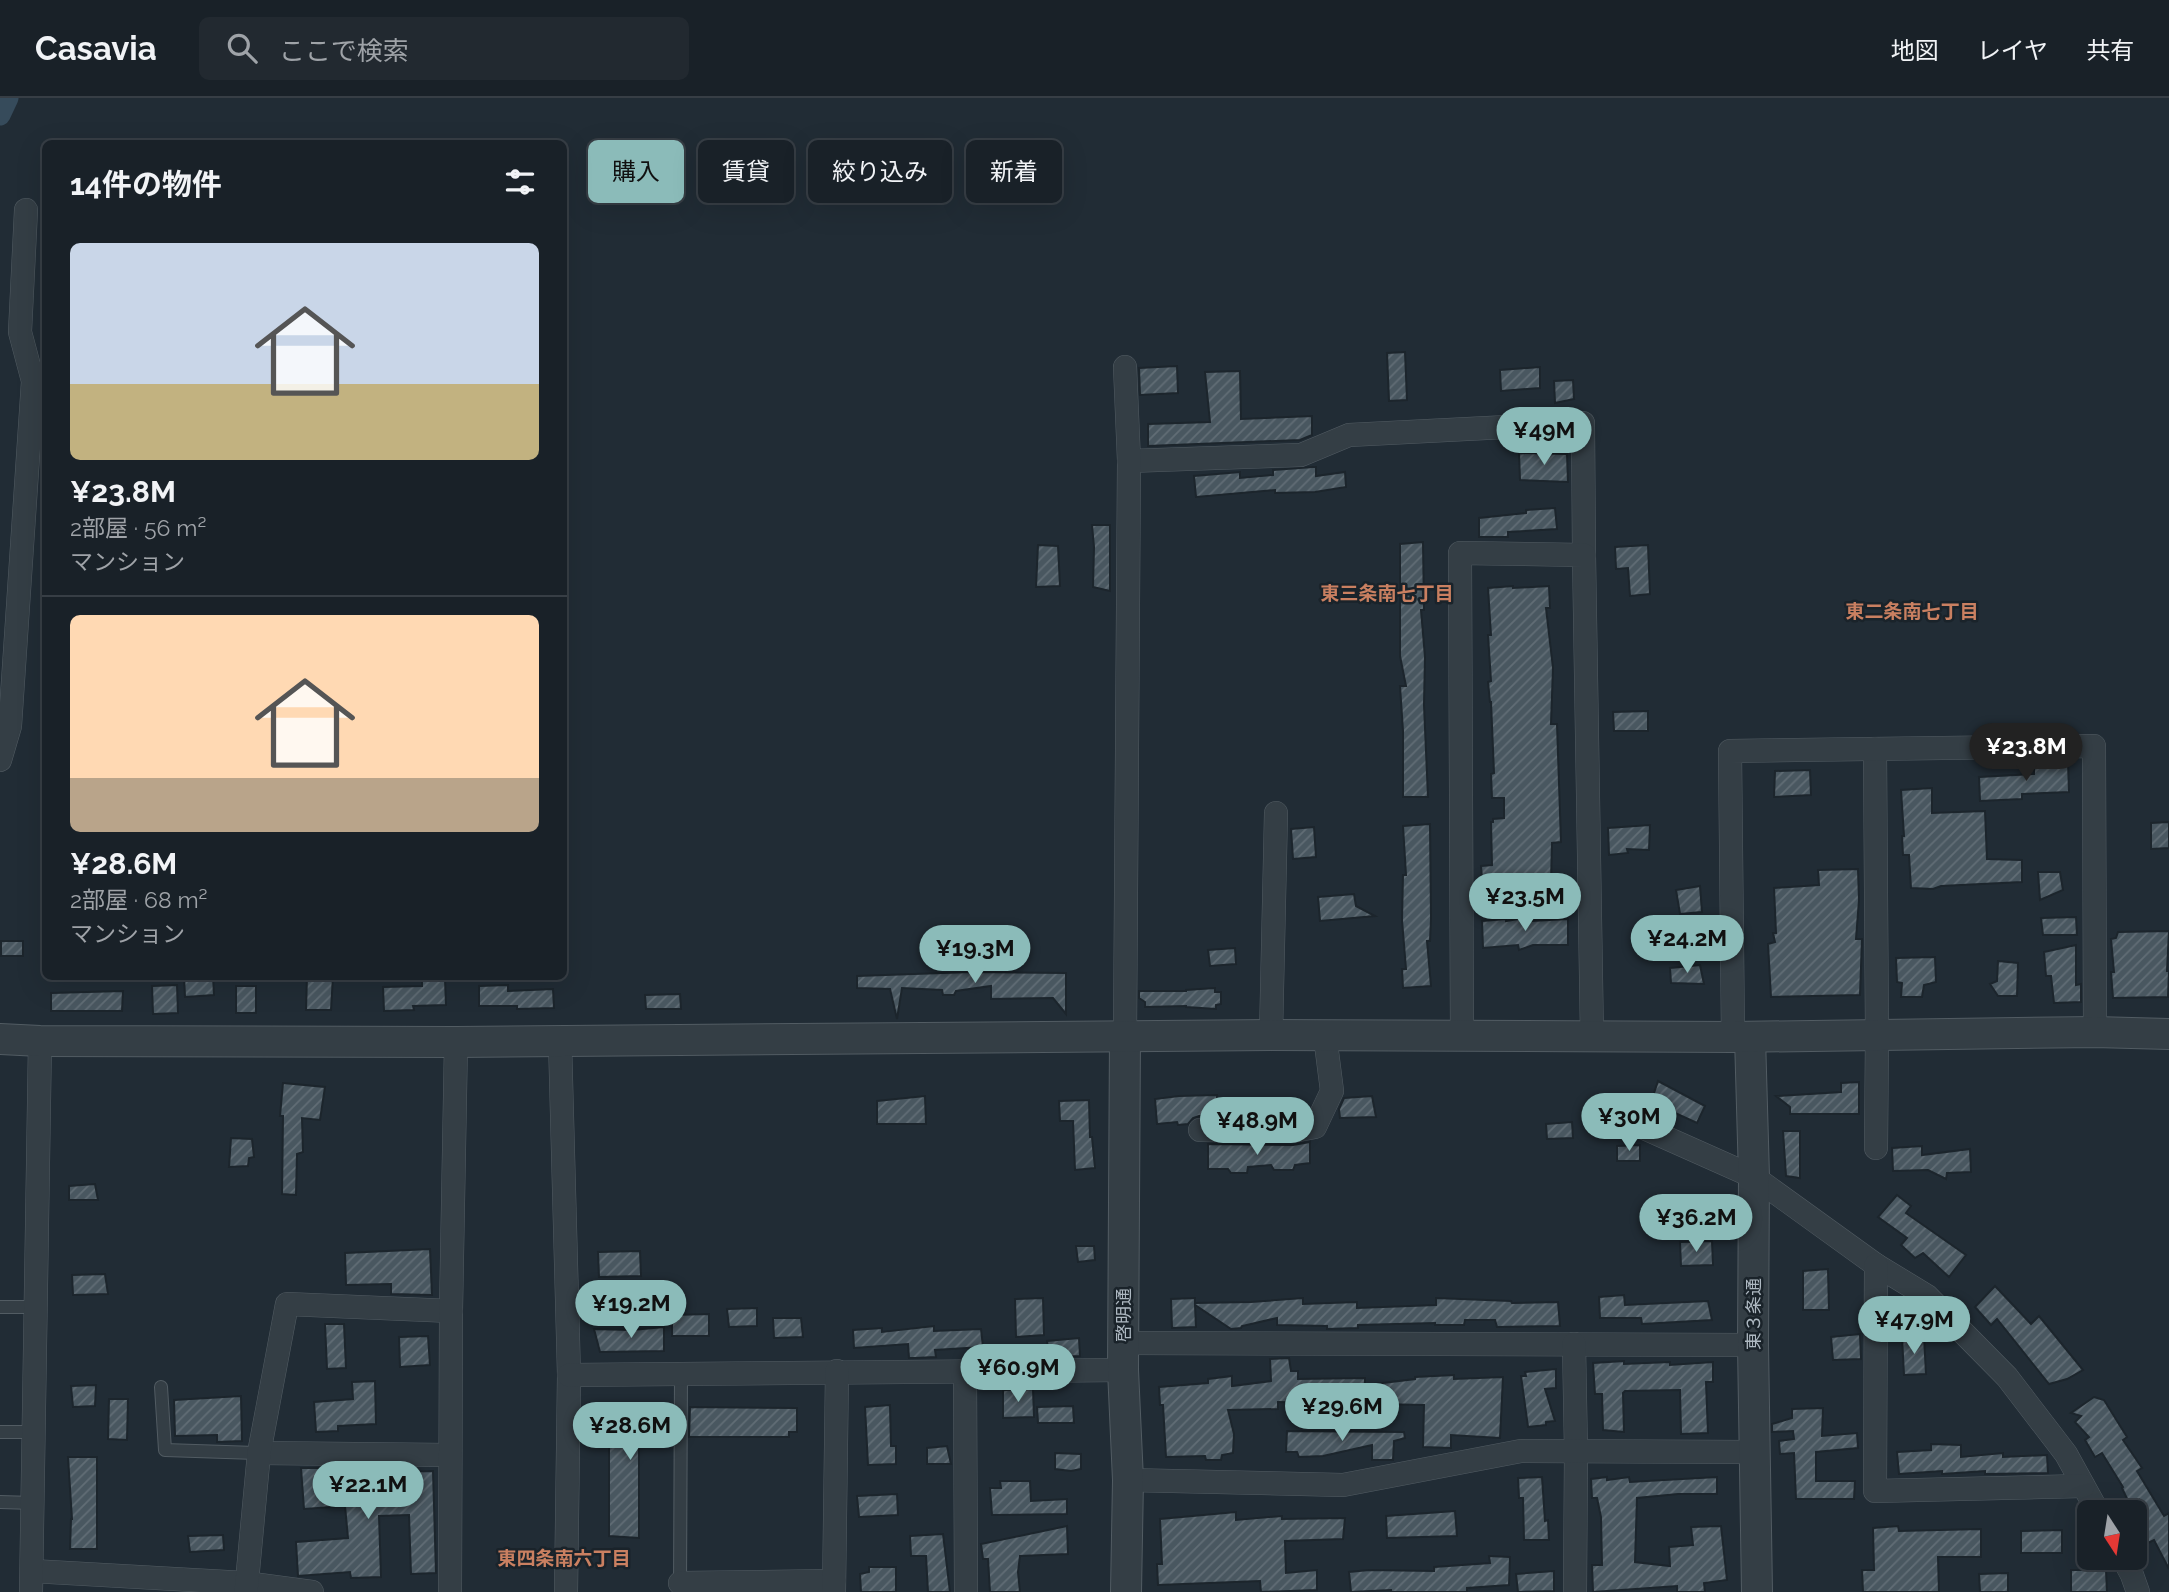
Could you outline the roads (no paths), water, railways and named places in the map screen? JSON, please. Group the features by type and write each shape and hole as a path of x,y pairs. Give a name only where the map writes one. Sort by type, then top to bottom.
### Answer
{"street":[{"path":"0,760 10,726 33,380 20,332 26,210"},
{"path":"1125,367 1129,461 1125,1037"},
{"path":"1129,461 1301,456 1349,435 1583,423 1592,1037"},
{"path":"1462,1036 1460,553 1584,555"},
{"path":"1741,1037 1730,751 2094,746 2095,1032"},
{"path":"1875,749 1876,1148"},
{"path":"1271,1035 1276,813"},
{"path":"0,1039 456,1042 1271,1035 1741,1037 2095,1032 2169,1034"},
{"path":"1200,1130 1293,1131 1315,1127 1332,1091 1325,1035"},
{"name":"啓明通","path":"1125,1037 1123,1357 1128,1480 1125,1592"},
{"name":"東３条通","path":"1741,1037 1754,1177 1753,1345 1757,1592"},
{"path":"40,1041 31,1581 246,1587 312,1592"},
{"path":"560,1041 569,1374 566,1592"},
{"path":"450,1592 456,1042"},
{"path":"1617,1116 1754,1177 1876,1265 1927,1296 2007,1377 2066,1454 2091,1500"},
{"path":"1876,1265 1875,1491 2083,1486"},
{"path":"246,1587 259,1453 287,1304 452,1311"},
{"path":"569,1374 965,1372 1123,1357 1574,1345 1753,1345"},
{"path":"1574,1345 1575,1592"},
{"path":"680,1587 834,1587 837,1371"},
{"path":"965,1372 966,1592"},
{"path":"1128,1480 1343,1485 1521,1451 1756,1452"},
{"path":"259,1453 450,1455"},
{"path":"2129,1570 2138,1592"}],"lane":[{"path":"0,1307 36,1307"},
{"path":"680,1587 681,1373"},
{"path":"161,1387 164,1450 259,1453"},
{"path":"0,1432 34,1432"},
{"path":"0,1502 33,1503"}],"waterway":[{"path":"0,115 8,98"}],"district":[{"name":"東三条南七丁目","path":"1387,593"},
{"name":"東二条南七丁目","path":"1912,611"},
{"name":"東四条南六丁目","path":"564,1558"}]}
